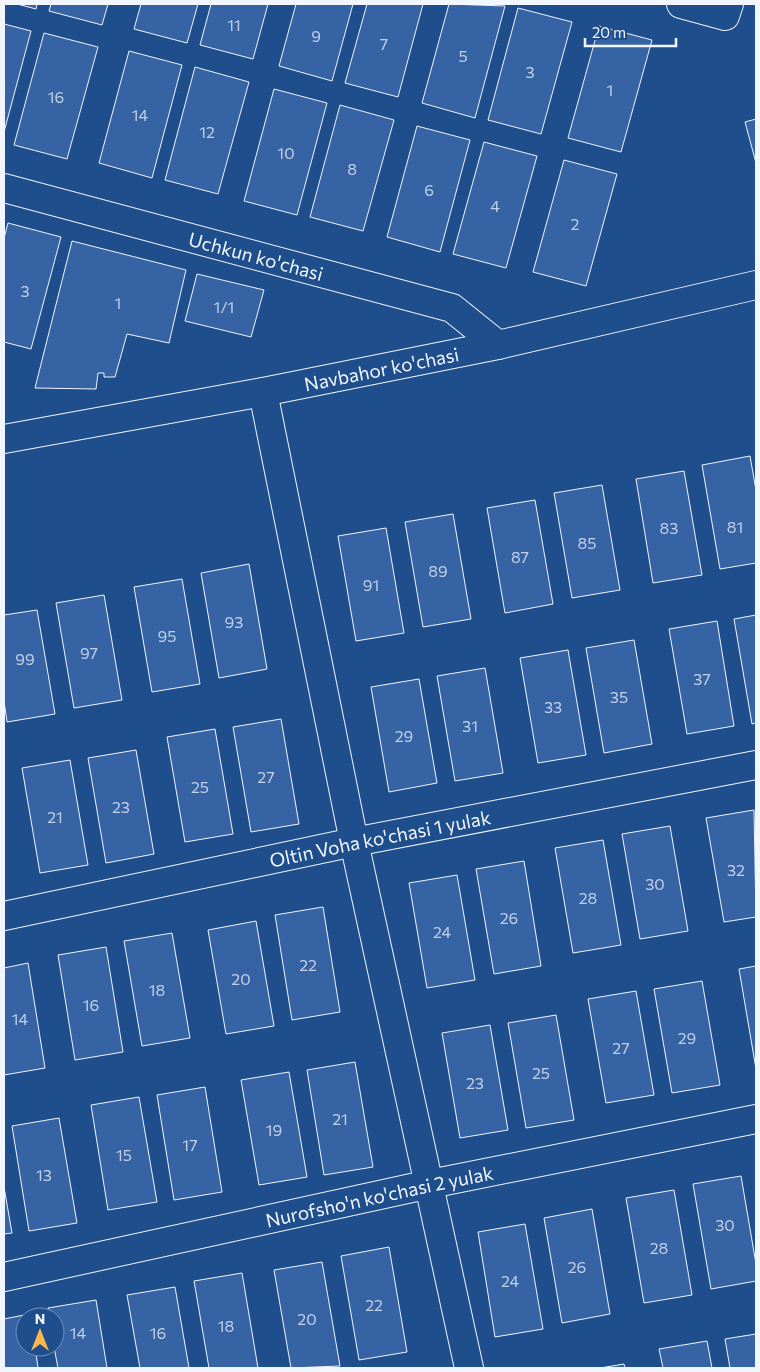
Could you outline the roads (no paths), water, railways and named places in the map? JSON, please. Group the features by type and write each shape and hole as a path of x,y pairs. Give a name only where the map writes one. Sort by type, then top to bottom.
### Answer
{"street":[{"path":"681,4 725,16 729,4"},
{"name":"Uchkun ko'chasi","path":"4,188 452,308 498,345"},
{"name":"Navbahor ko'chasi","path":"4,438 263,392 498,345 756,285"},
{"path":"263,392 354,842 469,1368"},
{"name":"Oltin Voha ko'chasi 1 yulak","path":"4,916 354,842 756,765"},
{"name":"Nurofsho'n ko'chasi 2 yulak","path":"4,1277 430,1184 756,1119"}]}
